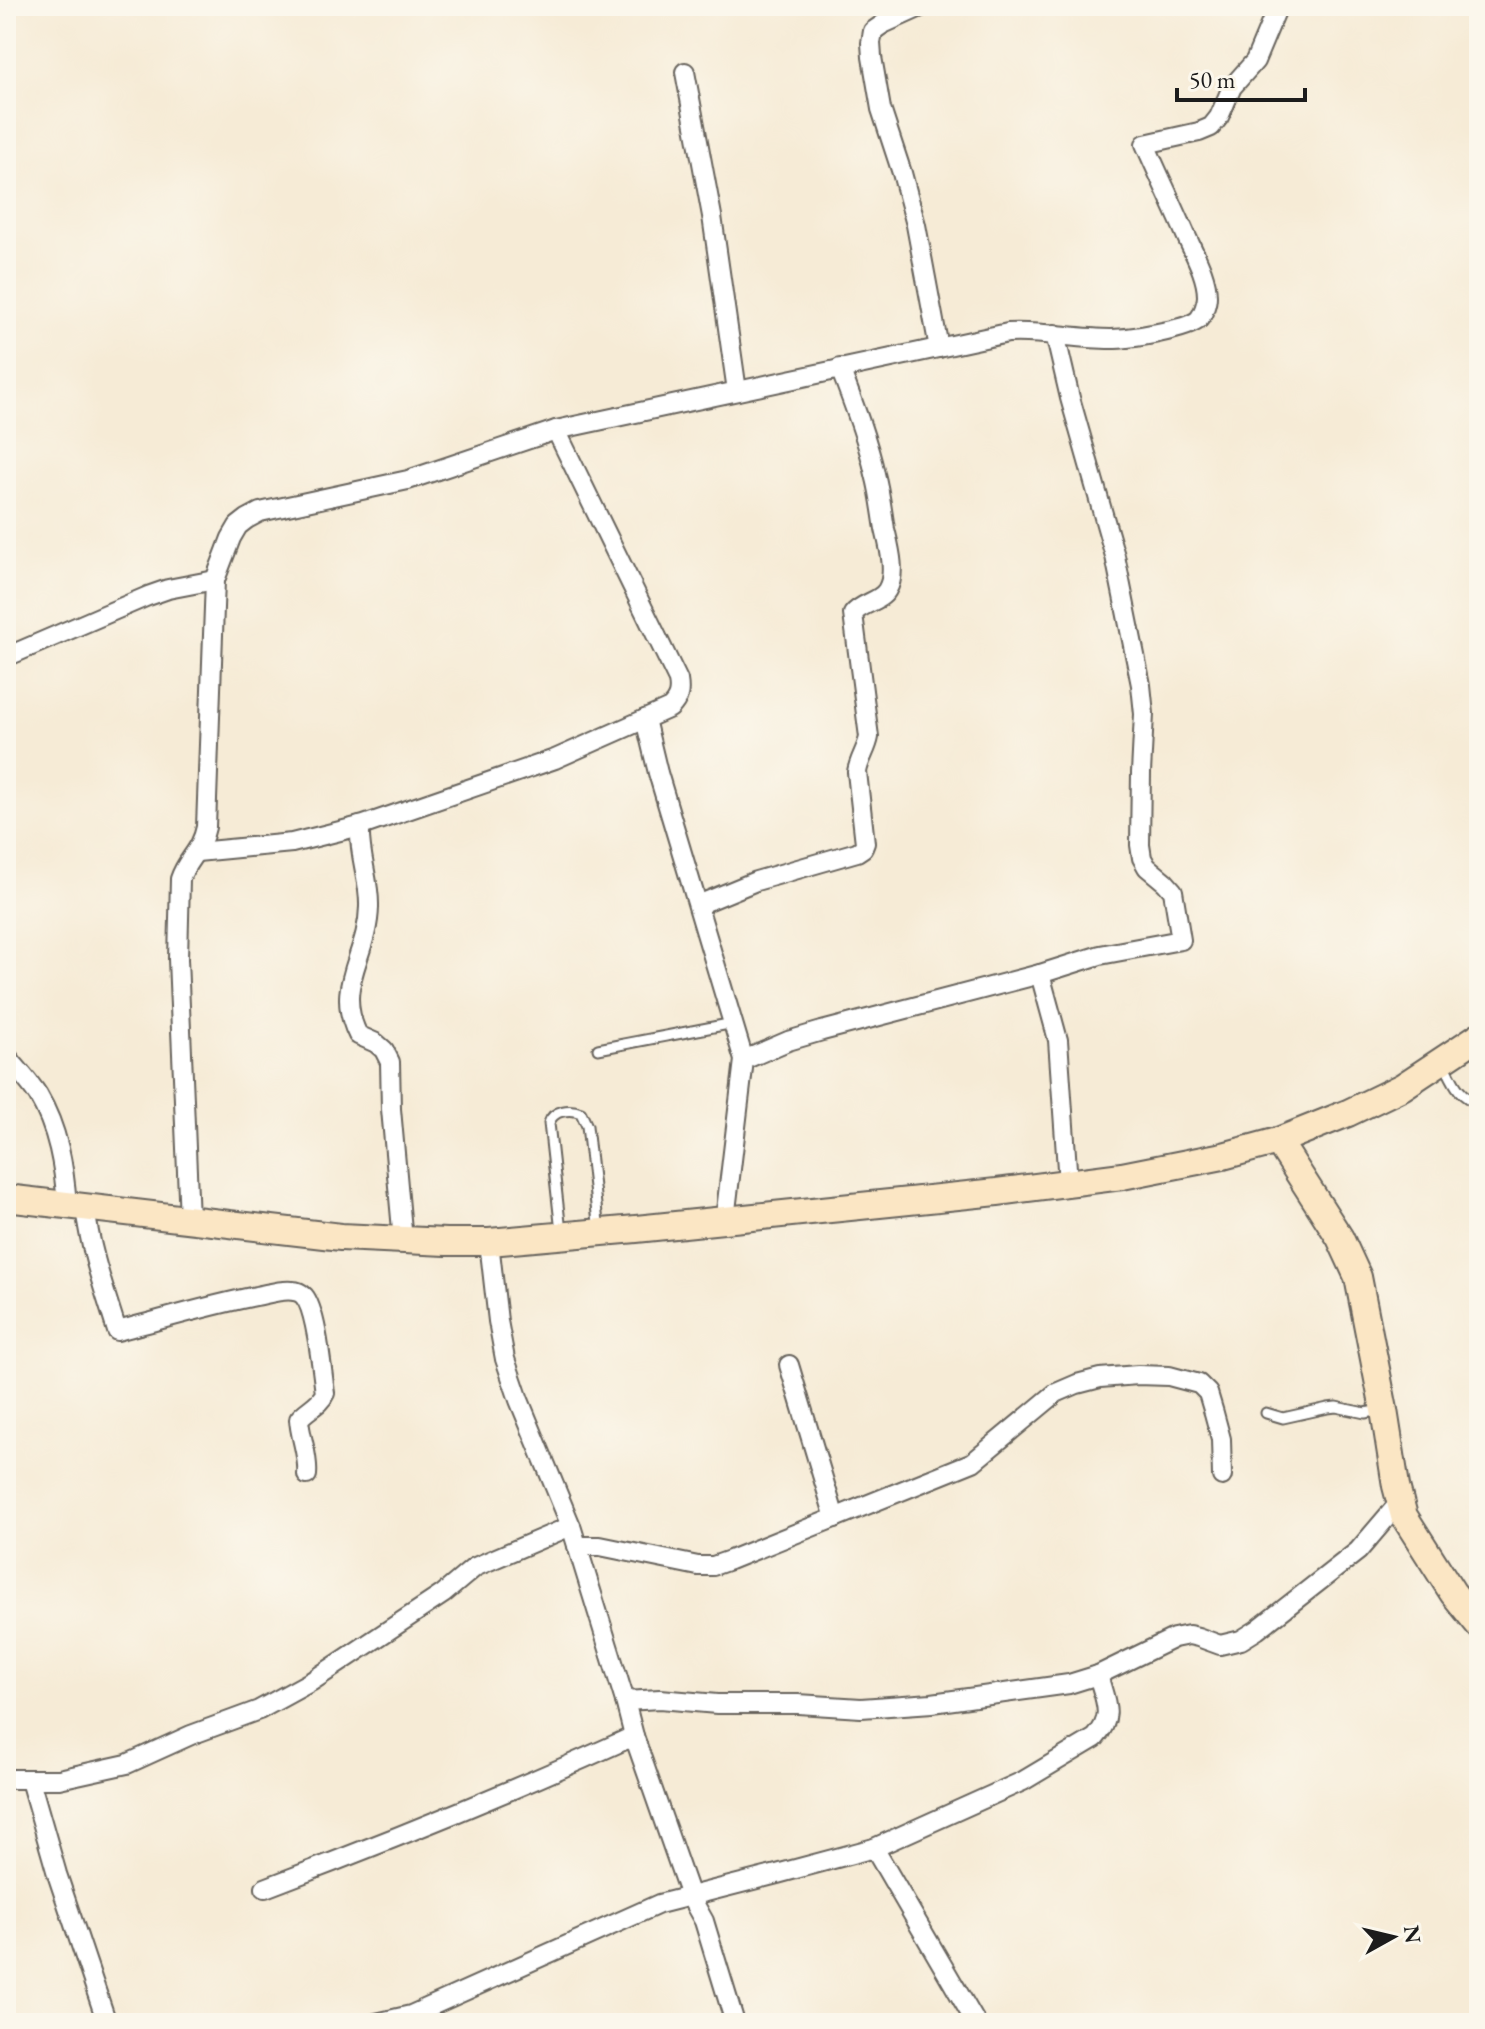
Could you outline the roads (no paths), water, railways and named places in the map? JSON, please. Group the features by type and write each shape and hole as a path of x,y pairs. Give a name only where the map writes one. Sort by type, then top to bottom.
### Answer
{"street":[{"path":"923,6 873,31 871,43 885,126 897,155 916,225 939,348"},
{"path":"189,1219 178,959 180,879 204,839 206,827 215,580 238,526 260,512 408,480 556,430 840,368 1008,333 1108,339 1188,326 1198,320 1207,297 1197,261 1145,144 1211,127 1219,117 1232,87 1255,61 1278,6"},
{"path":"685,72 712,216 737,391"},
{"path":"744,1060 788,1041 822,1031 1040,974 1100,955 1181,940 1173,891 1147,867 1142,858 1144,714 1141,685 1115,556 1055,334"},
{"path":"698,905 756,881 857,852 865,843 857,772 869,737 853,614 886,592 891,574 876,476 840,368"},
{"path":"197,852 292,843 360,826 555,759 670,708 677,702 680,691 678,680 556,430"},
{"path":"6,657 148,596 215,580"},
{"path":"645,719 658,773 744,1060 725,1219"},
{"path":"360,826 360,854 369,905 367,930 348,999 350,1017 358,1035 376,1043 390,1062 391,1109 403,1241"},
{"path":"1040,974 1058,1040 1068,1183"},
{"path":"6,1198 327,1235 403,1241 489,1242 982,1194 1122,1176 1278,1141 1402,1087 1479,1036"},
{"path":"6,1055 37,1094 55,1131 117,1331 271,1293 293,1291 306,1298 318,1340 325,1393 299,1419 307,1457 307,1475"},
{"path":"1278,1141 1340,1238 1358,1277 1399,1503 1404,1516 1453,1593 1479,1625"},
{"path":"489,1242 505,1359 571,1526 634,1736 690,1896 704,1921 735,2023"},
{"path":"789,1365 835,1518"},
{"path":"577,1546 600,1546 698,1566 713,1566 973,1462 1056,1393 1100,1378 1146,1375 1199,1384 1208,1393 1221,1439 1222,1476"},
{"path":"625,1701 660,1699 717,1704 861,1708 932,1703 1007,1691 1051,1688 1098,1675 1174,1638 1189,1635 1220,1645 1241,1640 1358,1551 1399,1503"},
{"path":"6,1779 59,1779 127,1764 191,1735 271,1705 443,1594 475,1567 571,1526"},
{"path":"376,2023 397,2021 638,1912 671,1900 874,1848 1023,1781 1095,1738 1106,1724 1098,1675"},
{"path":"265,1888 366,1850 634,1736"},
{"path":"30,1780 57,1874 107,2023"},
{"path":"874,1848 976,2023"}],"lane":[{"path":"598,1049 734,1023"},
{"path":"1443,1060 1458,1091 1465,1098 1479,1103"},
{"path":"561,1236 549,1123 555,1113 575,1110 581,1113 587,1126 600,1232"},
{"path":"1266,1413 1283,1418 1336,1407 1356,1412 1384,1410"}]}
